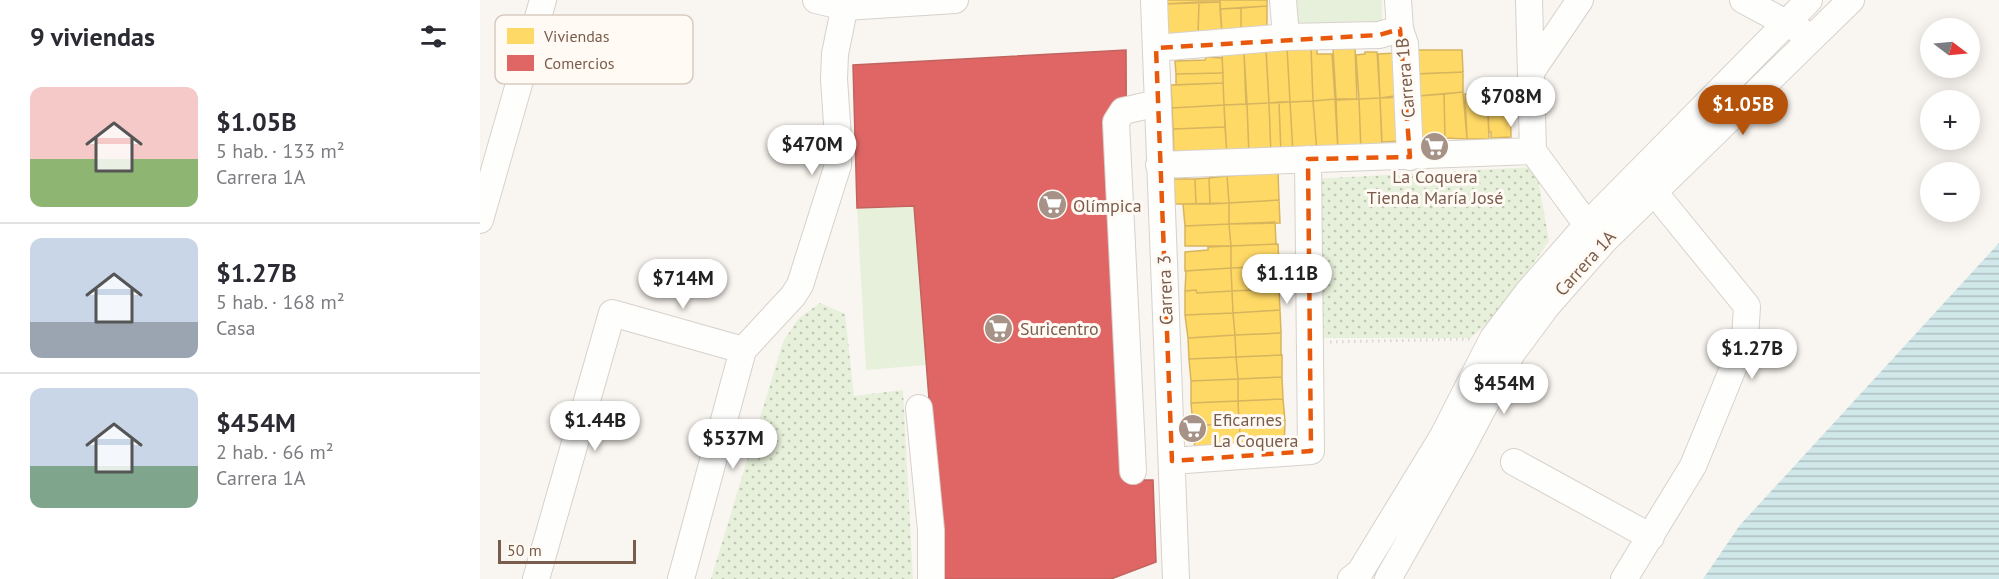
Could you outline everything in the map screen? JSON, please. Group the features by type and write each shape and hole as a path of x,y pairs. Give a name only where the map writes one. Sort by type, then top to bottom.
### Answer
{"street":[{"path":"539,15 543,0"},
{"path":"816,0 845,3 955,0"},
{"name":"Carrera 3","path":"1154,0 1176,579"},
{"path":"1283,0 1286,37"},
{"name":"Carrera 1B","path":"1398,0 1400,28 1405,44 1410,157"},
{"path":"1160,165 1533,151 1528,0"},
{"path":"1531,72 1580,0"},
{"name":"Carrera 1A","path":"1351,579 1360,572 1443,436 1493,338 1528,292 1587,225 1809,0"},
{"name":"Carrera 1A","path":"1388,579 1462,448 1512,353 1547,306 1604,241 1851,0"},
{"path":"681,579 743,350 793,296 800,285 838,165 835,54 845,3"},
{"path":"1753,3 1813,39"},
{"path":"1156,48 1286,37 1379,35 1400,28"},
{"path":"481,212 518,84"},
{"path":"1133,471 1116,122 1123,111 1158,103"},
{"name":"Carrera 1A","path":"1533,151 1587,225"},
{"path":"1172,461 1311,451 1308,159"},
{"path":"1624,579 1693,466 1745,339 1747,306 1654,192"},
{"path":"536,579 612,313 743,350"},
{"path":"1127,347 1167,346"},
{"path":"919,408 931,530 931,579"},
{"path":"1514,462 1651,537"}],"path":[{"path":"1309,342 1493,338"}],"highlighted area":[{"path":"1400,29 1410,157 1308,159 1311,451 1172,461 1156,48 1379,35"}],"green space":[{"path":"1295,0 1382,0 1382,25 1297,26"},
{"path":"1536,167 1549,241 1497,315 1470,338 1315,338 1313,179"},
{"path":"914,206 926,365 866,370 857,208"},
{"path":"820,303 845,314 854,396 903,390 913,579 711,579 783,342 798,319"}],"water":[{"path":"1999,243 1999,579 1703,579 1740,525"}],"building: Viviendas":[{"path":"1167,0 1220,0 1220,2 1167,4"},
{"path":"1220,0 1267,0 1267,6 1220,9"},
{"path":"1199,2 1220,2 1222,34 1198,35"},
{"path":"1199,2 1198,35 1168,35 1167,4"},
{"path":"1267,6 1267,28 1241,28 1241,8"},
{"path":"1241,8 1241,34 1222,34 1220,9"},
{"path":"1311,46 1313,101 1290,102 1287,47"},
{"path":"1287,47 1290,102 1269,103 1266,48"},
{"path":"1355,47 1357,99 1336,99 1333,48"},
{"path":"1311,48 1317,48 1317,54 1332,54 1335,99 1313,101"},
{"path":"1416,50 1462,50 1463,72 1418,74"},
{"path":"1266,51 1269,103 1247,104 1244,52"},
{"path":"1244,52 1246,104 1224,105 1222,53"},
{"path":"1365,52 1377,52 1380,98 1359,99 1356,55 1365,54"},
{"path":"1397,53 1402,95 1380,98 1378,54"},
{"path":"1206,57 1222,58 1223,73 1176,74 1175,61 1205,60"},
{"path":"1463,72 1463,92 1418,96 1413,74"},
{"path":"1223,73 1223,83 1176,85 1176,74"},
{"path":"1223,83 1224,105 1172,108 1171,85"},
{"path":"1463,92 1467,139 1445,138 1444,94"},
{"path":"1510,92 1511,137 1491,138 1487,93"},
{"path":"1487,93 1489,139 1467,139 1465,94"},
{"path":"1444,94 1445,138 1418,140 1418,96"},
{"path":"1404,97 1405,141 1382,142 1380,98"},
{"path":"1380,98 1382,150 1361,151 1359,99"},
{"path":"1335,99 1338,152 1317,153 1313,101"},
{"path":"1359,99 1361,151 1338,152 1336,100"},
{"path":"1313,101 1317,153 1293,153 1290,102"},
{"path":"1279,102 1290,102 1293,153 1281,154"},
{"path":"1279,102 1281,154 1271,155 1269,103"},
{"path":"1269,103 1271,155 1249,154 1247,104"},
{"path":"1247,104 1249,157 1227,157 1224,105"},
{"path":"1224,105 1225,127 1173,129 1172,108"},
{"path":"1225,127 1227,155 1174,156 1173,129"},
{"path":"1278,172 1279,200 1229,203 1227,176"},
{"path":"1227,176 1229,203 1210,204 1209,178"},
{"path":"1209,178 1210,204 1196,204 1195,179"},
{"path":"1174,179 1195,179 1196,204 1175,204"},
{"path":"1279,200 1280,223 1229,224 1229,203"},
{"path":"1229,203 1229,224 1185,226 1183,204"},
{"path":"1275,222 1276,244 1231,246 1229,224"},
{"path":"1229,224 1231,246 1185,246 1185,226"},
{"path":"1278,244 1279,266 1231,268 1231,246"},
{"path":"1231,246 1231,268 1185,271 1185,252 1208,250 1208,247"},
{"path":"1277,266 1279,289 1232,291 1231,268"},
{"path":"1231,268 1232,291 1197,293 1196,290 1185,291 1186,271"},
{"path":"1279,289 1280,310 1233,313 1232,291"},
{"path":"1196,290 1197,293 1232,291 1233,313 1185,315 1185,291"},
{"path":"1280,310 1281,333 1235,335 1233,313"},
{"path":"1233,313 1235,335 1188,338 1185,315"},
{"path":"1281,333 1281,355 1236,357 1235,335"},
{"path":"1235,335 1236,357 1189,359 1188,338"},
{"path":"1282,355 1282,377 1238,379 1236,357"},
{"path":"1236,357 1238,379 1191,381 1189,359"},
{"path":"1282,377 1283,399 1238,401 1238,379"},
{"path":"1238,379 1238,401 1191,403 1191,381"},
{"path":"1283,399 1285,421 1239,423 1238,401"},
{"path":"1238,401 1239,423 1193,426 1191,403"},
{"path":"1285,421 1284,448 1241,448 1239,423"},
{"path":"1239,423 1241,448 1195,451 1193,426"}],"building: Comercios":[{"path":"1126,50 1128,480 1153,480 1156,562 1111,579 943,579 914,206 857,208 853,65"}],"place":[{"name":"La Coquera Tienda María José","path":"1435,147"},
{"name":"Olímpica","path":"1052,205"},
{"name":"Suricentro","path":"999,328"},
{"name":"Eficarnes La Coquera","path":"1192,429"}]}
